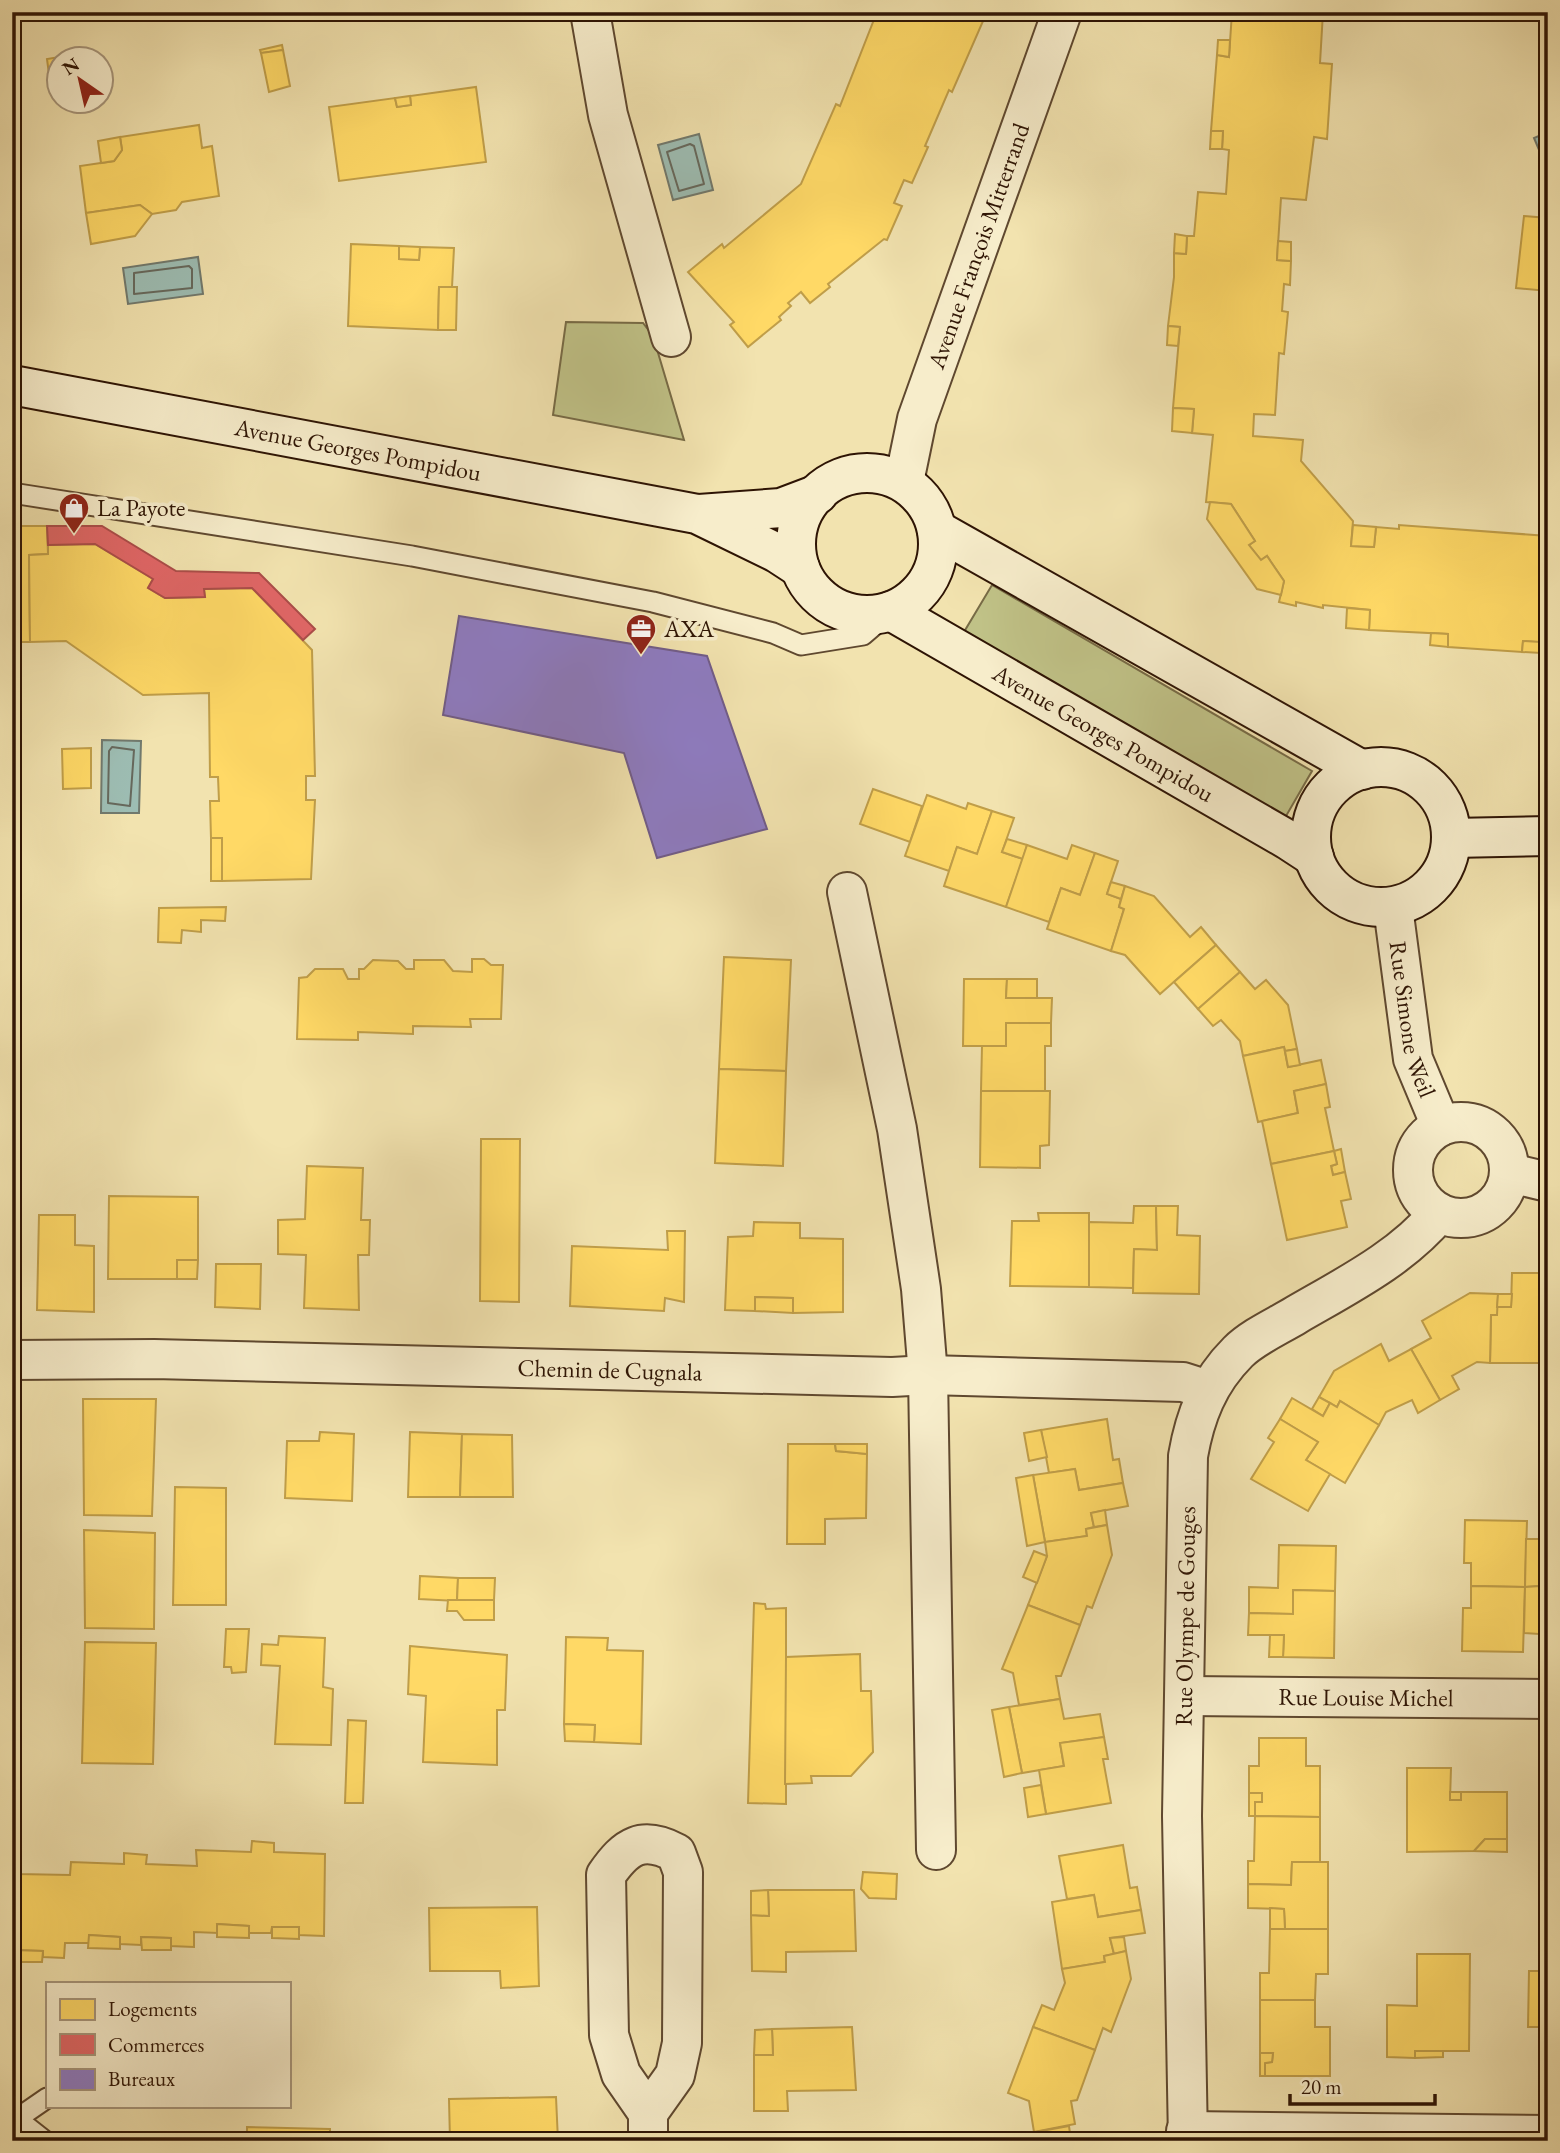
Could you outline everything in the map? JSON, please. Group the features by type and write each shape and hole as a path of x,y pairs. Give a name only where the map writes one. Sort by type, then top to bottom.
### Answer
{"street":[{"path":"590,12 608,115 671,337"},
{"name":"Avenue François Mitterrand","path":"904,482 917,419 1062,12"},
{"name":"Avenue Georges Pompidou","path":"14,387 697,514 781,508 818,494"},
{"path":"862,473 883,474 904,482 919,494 930,511 937,530 938,550 934,570 923,587 891,611 873,614 837,608 821,598 800,568 796,547 799,525 807,505 840,477 862,473"},
{"name":"Avenue Georges Pompidou","path":"697,514 777,553 800,568"},
{"path":"937,530 1362,770"},
{"name":"Avenue Georges Pompidou","path":"891,611 1288,840 1314,858"},
{"path":"1380,767 1416,776 1442,802 1449,819 1452,838 1447,862 1434,883 1415,898 1393,907 1373,907 1344,897 1322,875 1314,858 1311,835 1314,814 1325,794 1342,779 1362,770 1380,767"},
{"path":"1452,838 1548,836"},
{"path":"847,892 897,1129 921,1289 928,1375 936,1850"},
{"name":"Rue Simone Weil","path":"1393,907 1413,1059 1441,1126"},
{"name":"Rue Simone Weil","path":"1439,1213 1418,1191 1414,1176 1419,1147 1441,1126 1462,1122 1482,1126 1503,1145 1510,1173"},
{"path":"1439,1213 1457,1218 1476,1216 1492,1206 1504,1191 1510,1173 1548,1182"},
{"name":"Rue Olympe de Gouges","path":"1187,2136 1182,1816 1188,1456 1195,1417 1208,1390 1239,1351 1362,1277 1416,1237 1439,1213"},
{"name":"Chemin de Cugnala","path":"12,1360 167,1359 892,1377 928,1375 1183,1382 1208,1390"},
{"name":"Rue Louise Michel","path":"1186,1696 1548,1699"},
{"path":"638,1844 662,1846 676,1853 682,1872 682,2043 675,2075 648,2127 621,2074 609,2035 606,1875 619,1856 638,1844"},
{"path":"1187,2136 1548,2135"}],"lane":[{"path":"12,494 466,566 653,602 773,633 801,645 863,635 891,611"},
{"path":"46,2099 15,2117 46,2141"}],"green space":[{"path":"566,322 643,323 653,336 684,440 553,415"},
{"path":"992,585 1312,771 1282,823 961,637"}],"water":[{"path":"1548,132 1548,171 1534,138"},
{"path":"699,134 713,190 673,200 658,145"},
{"path":"198,257 203,294 128,304 123,268"},
{"path":"102,740 141,741 139,813 101,813"}],"building: Logements":[{"path":"877,12 987,12 952,92 949,90 912,183 904,180 894,203 902,206 887,240 884,239 828,284 830,287 810,303 801,292 788,303 791,306 779,317 781,320 748,347 730,325 734,322 688,272 722,244 724,248 801,184 836,104 840,106"},
{"path":"1232,12 1323,12 1320,63 1332,64 1327,139 1314,137 1306,200 1281,198 1277,260 1291,261 1290,285 1284,284 1282,311 1288,312 1284,354 1279,353 1275,415 1254,414 1253,436 1303,440 1301,461 1353,521 1351,546 1374,547 1376,527 1399,529 1399,525 1548,536 1548,643 1523,641 1522,652 1448,647 1448,634 1369,630 1370,610 1323,605 1323,608 1296,602 1296,606 1279,602 1284,581 1267,556 1261,560 1249,545 1255,541 1231,504 1206,502 1213,435 1192,433 1194,409 1173,408 1180,327 1168,326 1174,253 1186,254 1187,236 1194,236 1198,192 1226,194 1229,150 1222,149 1223,131 1211,131 1217,55 1229,57"},
{"path":"1218,40 1230,40 1229,57 1217,55"},
{"path":"282,45 283,50 261,53 260,50"},
{"path":"283,50 290,86 269,92 261,53"},
{"path":"476,87 486,162 339,181 329,107 395,98 397,107 411,105 410,96"},
{"path":"410,96 411,105 397,107 395,98"},
{"path":"199,125 202,148 212,146 219,196 182,202 176,210 152,214 140,205 86,213 80,166 114,161 122,150 120,137"},
{"path":"1211,131 1223,131 1222,149 1210,149"},
{"path":"120,137 122,150 114,161 101,163 98,141"},
{"path":"140,205 152,214 135,236 91,244 86,213"},
{"path":"1524,216 1548,218 1548,291 1516,288"},
{"path":"1175,234 1187,236 1186,254 1174,253"},
{"path":"1278,241 1291,242 1291,261 1277,260"},
{"path":"351,244 399,246 399,259 419,260 420,247 454,248 452,287 439,287 438,330 348,326"},
{"path":"399,246 420,247 419,260 399,259"},
{"path":"439,287 457,287 456,330 438,330"},
{"path":"1168,326 1180,327 1178,346 1167,345"},
{"path":"1173,408 1194,409 1192,433 1172,431"},
{"path":"1210,502 1231,504 1255,541 1249,545 1261,560 1267,556 1284,581 1281,595 1257,589 1207,519"},
{"path":"1353,525 1376,527 1374,547 1351,546"},
{"path":"12,526 47,526 48,554 29,555 30,642 12,642"},
{"path":"95,544 153,579 148,588 165,598 205,597 204,589 252,588 312,650 315,776 306,776 306,800 315,800 311,879 222,881 222,838 211,838 210,801 219,801 218,777 210,777 209,693 143,695 66,641 30,642 29,555 48,554 48,545"},
{"path":"1347,608 1370,610 1369,630 1346,628"},
{"path":"1431,633 1448,634 1448,647 1430,645"},
{"path":"1523,641 1541,642 1541,653 1522,652"},
{"path":"91,748 91,788 63,789 62,749"},
{"path":"873,789 922,806 910,842 860,824"},
{"path":"927,795 966,809 968,803 992,811 977,854 957,847 949,871 905,856"},
{"path":"992,811 1014,818 1002,852 1023,859 1006,907 944,886 957,847 977,854"},
{"path":"211,838 222,838 222,881 211,881"},
{"path":"1007,839 1027,845 1023,859 1002,852"},
{"path":"1027,845 1067,859 1072,845 1095,853 1080,895 1061,888 1049,922 1006,907"},
{"path":"1095,853 1118,861 1107,894 1121,899 1119,907 1124,909 1111,951 1047,929 1061,888 1080,895"},
{"path":"1111,882 1125,886 1121,899 1107,894"},
{"path":"1125,886 1154,896 1190,937 1201,927 1216,945 1160,994 1125,955 1111,951 1124,909 1119,907"},
{"path":"226,907 225,921 201,920 201,932 182,930 181,943 158,942 159,908"},
{"path":"1216,945 1240,972 1198,1009 1174,982"},
{"path":"724,957 791,960 786,1071 719,1069"},
{"path":"472,959 484,959 491,965 503,965 501,1019 470,1019 471,1027 413,1026 413,1034 358,1032 358,1040 297,1039 299,978 307,977 315,969 343,969 348,979 359,979 359,969 364,969 373,960 398,961 406,969 414,969 414,960 444,960 453,971 472,972"},
{"path":"1240,972 1255,989 1266,980 1288,1005 1297,1049 1285,1051 1284,1047 1243,1056 1240,1041 1221,1020 1213,1026 1198,1009"},
{"path":"964,979 1007,979 1006,998 1052,998 1051,1023 1006,1023 1006,1046 963,1046"},
{"path":"1007,979 1037,979 1037,998 1006,998"},
{"path":"1006,1023 1051,1023 1051,1046 1045,1046 1045,1091 981,1091 982,1046 1006,1046"},
{"path":"1284,1047 1288,1067 1321,1060 1326,1084 1294,1091 1298,1113 1258,1122 1243,1056"},
{"path":"1297,1049 1300,1065 1288,1067 1285,1051"},
{"path":"719,1069 786,1071 783,1166 715,1163"},
{"path":"1326,1084 1330,1107 1325,1108 1334,1151 1271,1164 1262,1121 1298,1113 1294,1091"},
{"path":"981,1091 1050,1091 1049,1145 1040,1146 1040,1168 980,1167"},
{"path":"481,1139 520,1139 519,1302 480,1301"},
{"path":"1341,1149 1345,1172 1333,1175 1331,1166 1337,1164 1334,1151"},
{"path":"1334,1151 1337,1164 1331,1166 1333,1175 1345,1172 1351,1199 1341,1201 1347,1227 1287,1240 1271,1164"},
{"path":"307,1166 363,1168 361,1220 370,1220 369,1255 358,1255 359,1310 304,1308 306,1255 278,1254 278,1220 305,1219"},
{"path":"109,1196 198,1197 198,1260 177,1260 177,1279 108,1279"},
{"path":"1134,1206 1156,1206 1157,1250 1134,1249 1133,1288 1089,1287 1089,1222 1133,1223"},
{"path":"1156,1206 1178,1206 1177,1235 1200,1236 1199,1294 1133,1293 1134,1249 1157,1250"},
{"path":"1038,1213 1089,1213 1089,1287 1010,1286 1012,1221 1039,1221"},
{"path":"39,1215 75,1215 75,1245 94,1246 94,1312 37,1310"},
{"path":"754,1222 800,1223 800,1238 843,1239 843,1312 793,1313 793,1298 755,1297 755,1311 725,1310 728,1237 753,1236"},
{"path":"667,1231 685,1231 684,1302 665,1298 664,1311 570,1306 572,1246 668,1250"},
{"path":"177,1260 198,1260 197,1279 177,1279"},
{"path":"216,1264 261,1264 260,1309 215,1307"},
{"path":"1512,1273 1548,1273 1548,1363 1490,1363 1491,1315 1497,1315 1497,1307 1511,1307"},
{"path":"1470,1293 1498,1294 1497,1315 1491,1315 1490,1363 1477,1362 1452,1376 1459,1389 1440,1400 1411,1349 1431,1338 1422,1321"},
{"path":"1498,1294 1512,1294 1511,1307 1497,1307"},
{"path":"755,1297 793,1298 793,1313 755,1311"},
{"path":"1381,1344 1389,1361 1411,1349 1440,1400 1418,1413 1412,1400 1386,1412 1379,1425 1340,1401 1337,1407 1319,1397 1334,1371"},
{"path":"1319,1397 1330,1403 1323,1416 1312,1409"},
{"path":"1292,1398 1323,1416 1330,1403 1337,1407 1340,1401 1379,1425 1345,1483 1306,1460 1318,1442 1280,1419"},
{"path":"83,1399 156,1399 152,1516 84,1515"},
{"path":"1107,1419 1113,1460 1119,1459 1123,1483 1079,1490 1075,1469 1049,1473 1041,1430"},
{"path":"1280,1419 1318,1442 1306,1460 1330,1474 1308,1511 1251,1479 1274,1442 1268,1438"},
{"path":"1041,1430 1047,1457 1029,1461 1024,1433"},
{"path":"320,1432 354,1434 352,1501 285,1498 287,1441 319,1441"},
{"path":"410,1432 462,1434 460,1497 408,1497"},
{"path":"462,1434 512,1435 513,1497 460,1497"},
{"path":"788,1444 835,1444 836,1451 867,1454 866,1518 825,1519 825,1544 787,1544"},
{"path":"835,1444 867,1444 867,1454 836,1451"},
{"path":"1075,1469 1079,1490 1123,1483 1128,1506 1091,1513 1094,1527 1086,1529 1087,1536 1045,1542 1033,1475"},
{"path":"1033,1475 1045,1542 1027,1546 1016,1478"},
{"path":"175,1487 226,1488 226,1605 173,1605"},
{"path":"1105,1510 1107,1525 1094,1527 1091,1513"},
{"path":"1465,1520 1527,1521 1525,1587 1471,1586 1471,1563 1464,1563"},
{"path":"1107,1525 1112,1555 1092,1608 1087,1606 1080,1625 1028,1605 1047,1556 1045,1542 1087,1536 1086,1529"},
{"path":"84,1530 155,1533 154,1629 85,1628"},
{"path":"1526,1539 1541,1539 1540,1586 1525,1587"},
{"path":"1279,1545 1336,1546 1335,1591 1293,1590 1293,1614 1249,1613 1249,1587 1278,1588"},
{"path":"1034,1551 1047,1556 1037,1583 1023,1577"},
{"path":"420,1576 458,1578 457,1601 419,1599"},
{"path":"458,1578 495,1578 494,1600 457,1601"},
{"path":"1471,1586 1525,1587 1523,1652 1462,1651 1463,1608 1471,1608"},
{"path":"1540,1586 1539,1634 1524,1633 1525,1587"},
{"path":"1293,1590 1335,1591 1334,1658 1283,1657 1284,1635 1248,1635 1249,1613 1293,1614"},
{"path":"448,1600 494,1600 494,1620 464,1620 457,1611 447,1611"},
{"path":"754,1603 765,1604 766,1609 786,1608 786,1804 748,1803"},
{"path":"1028,1605 1080,1625 1061,1676 1056,1676 1060,1699 1019,1705 1013,1673 1002,1669"},
{"path":"226,1629 249,1629 246,1672 232,1673 231,1667 224,1667"},
{"path":"1270,1635 1284,1635 1283,1657 1269,1657"},
{"path":"279,1636 325,1638 323,1687 333,1689 331,1745 275,1744 280,1666 261,1665 262,1644 278,1645"},
{"path":"566,1637 608,1638 607,1650 643,1651 641,1744 594,1742 595,1725 564,1724"},
{"path":"85,1642 156,1643 153,1764 82,1763"},
{"path":"410,1646 507,1655 505,1710 497,1710 497,1765 423,1762 426,1696 408,1694"},
{"path":"860,1654 861,1691 871,1691 873,1752 851,1776 811,1776 812,1783 785,1784 786,1657"},
{"path":"14,1680 13,1739 12,1739"},
{"path":"1060,1699 1064,1719 1100,1714 1104,1737 1060,1743 1064,1766 1022,1773 1009,1707"},
{"path":"1009,1707 1022,1773 1004,1777 992,1710"},
{"path":"348,1720 366,1721 363,1803 345,1803"},
{"path":"564,1724 595,1725 594,1742 565,1741"},
{"path":"1104,1737 1108,1759 1103,1759 1111,1803 1046,1814 1039,1770 1064,1766 1060,1743"},
{"path":"1259,1738 1306,1738 1306,1766 1320,1766 1320,1817 1255,1816 1255,1802 1262,1802 1262,1793 1249,1793 1249,1766 1259,1766"},
{"path":"1407,1768 1451,1768 1450,1800 1461,1800 1461,1792 1507,1792 1507,1839 1485,1839 1474,1851 1407,1852"},
{"path":"1041,1785 1046,1814 1028,1817 1024,1788"},
{"path":"1450,1792 1461,1792 1461,1800 1450,1800"},
{"path":"1249,1793 1262,1793 1262,1802 1255,1802 1255,1816 1249,1816"},
{"path":"1255,1816 1320,1817 1320,1862 1292,1862 1291,1885 1248,1884 1248,1861 1254,1861"},
{"path":"1485,1839 1507,1839 1507,1852 1474,1851"},
{"path":"252,1841 274,1843 274,1852 325,1854 324,1936 298,1935 299,1927 272,1927 271,1933 248,1933 249,1926 217,1924 218,1933 194,1932 194,1947 170,1946 171,1938 141,1937 141,1945 120,1944 120,1937 89,1935 89,1943 65,1943 64,1958 43,1957 43,1951 14,1950 15,1957 12,1957 12,1863 19,1864 18,1874 70,1875 71,1862 124,1864 124,1853 147,1855 146,1864 197,1866 196,1850 251,1852"},
{"path":"1123,1845 1130,1888 1137,1887 1141,1910 1098,1917 1094,1895 1067,1899 1059,1856"},
{"path":"1292,1862 1328,1862 1328,1929 1285,1929 1284,1909 1248,1908 1248,1884 1291,1885"},
{"path":"863,1872 897,1874 896,1899 869,1898 861,1889"},
{"path":"768,1890 854,1890 856,1951 786,1952 786,1972 752,1971 751,1915 769,1916"},
{"path":"768,1890 769,1916 751,1915 751,1891"},
{"path":"1094,1895 1098,1917 1141,1910 1145,1933 1110,1938 1114,1954 1104,1956 1105,1962 1062,1969 1052,1902"},
{"path":"537,1907 539,1986 501,1988 500,1971 430,1971 429,1908"},
{"path":"1270,1908 1284,1909 1285,1929 1270,1929"},
{"path":"217,1924 249,1926 249,1938 217,1937"},
{"path":"272,1927 299,1927 299,1939 272,1938"},
{"path":"1270,1929 1328,1929 1328,1974 1316,1974 1315,2000 1260,2000 1260,1973 1269,1973"},
{"path":"89,1935 120,1937 120,1949 88,1948"},
{"path":"141,1937 171,1938 171,1950 142,1950"},
{"path":"1124,1937 1126,1951 1114,1954 1110,1938"},
{"path":"14,1950 43,1951 42,1962 15,1962"},
{"path":"1126,1951 1131,1979 1111,2032 1103,2028 1095,2050 1033,2027 1042,2005 1054,2010 1065,1983 1062,1969 1105,1962 1104,1956"},
{"path":"1417,1954 1470,1954 1469,2051 1415,2051 1415,2058 1387,2057 1387,2005 1417,2006"},
{"path":"1529,1971 1548,1971 1548,2027 1528,2027"},
{"path":"1260,2000 1315,2000 1315,2027 1330,2027 1330,2076 1265,2076 1265,2063 1272,2062 1273,2053 1260,2053"},
{"path":"852,2027 856,2090 787,2091 788,2111 754,2111 754,2055 773,2055 772,2029"},
{"path":"1033,2027 1095,2050 1077,2100 1071,2101 1075,2124 1034,2132 1029,2101 1008,2093"},
{"path":"772,2029 773,2055 754,2055 755,2030"},
{"path":"1415,2051 1443,2051 1443,2057 1415,2058"},
{"path":"1260,2053 1273,2053 1272,2062 1265,2063 1265,2076 1260,2076"},
{"path":"556,2097 558,2141 450,2141 449,2099"},
{"path":"1069,2126 1071,2141 1020,2141 1019,2135"},
{"path":"247,2127 330,2129 330,2141 247,2141"}],"building: Commerces":[{"path":"47,526 102,526 176,571 259,573 315,629 303,640 252,588 204,589 205,597 165,598 148,588 153,579 95,544 48,545"}],"building: Bureaux":[{"path":"459,616 707,656 767,829 657,858 624,753 443,715"}],"place":[{"name":"La Payote","path":"74,535"},
{"name":"AXA","path":"641,656"}]}
